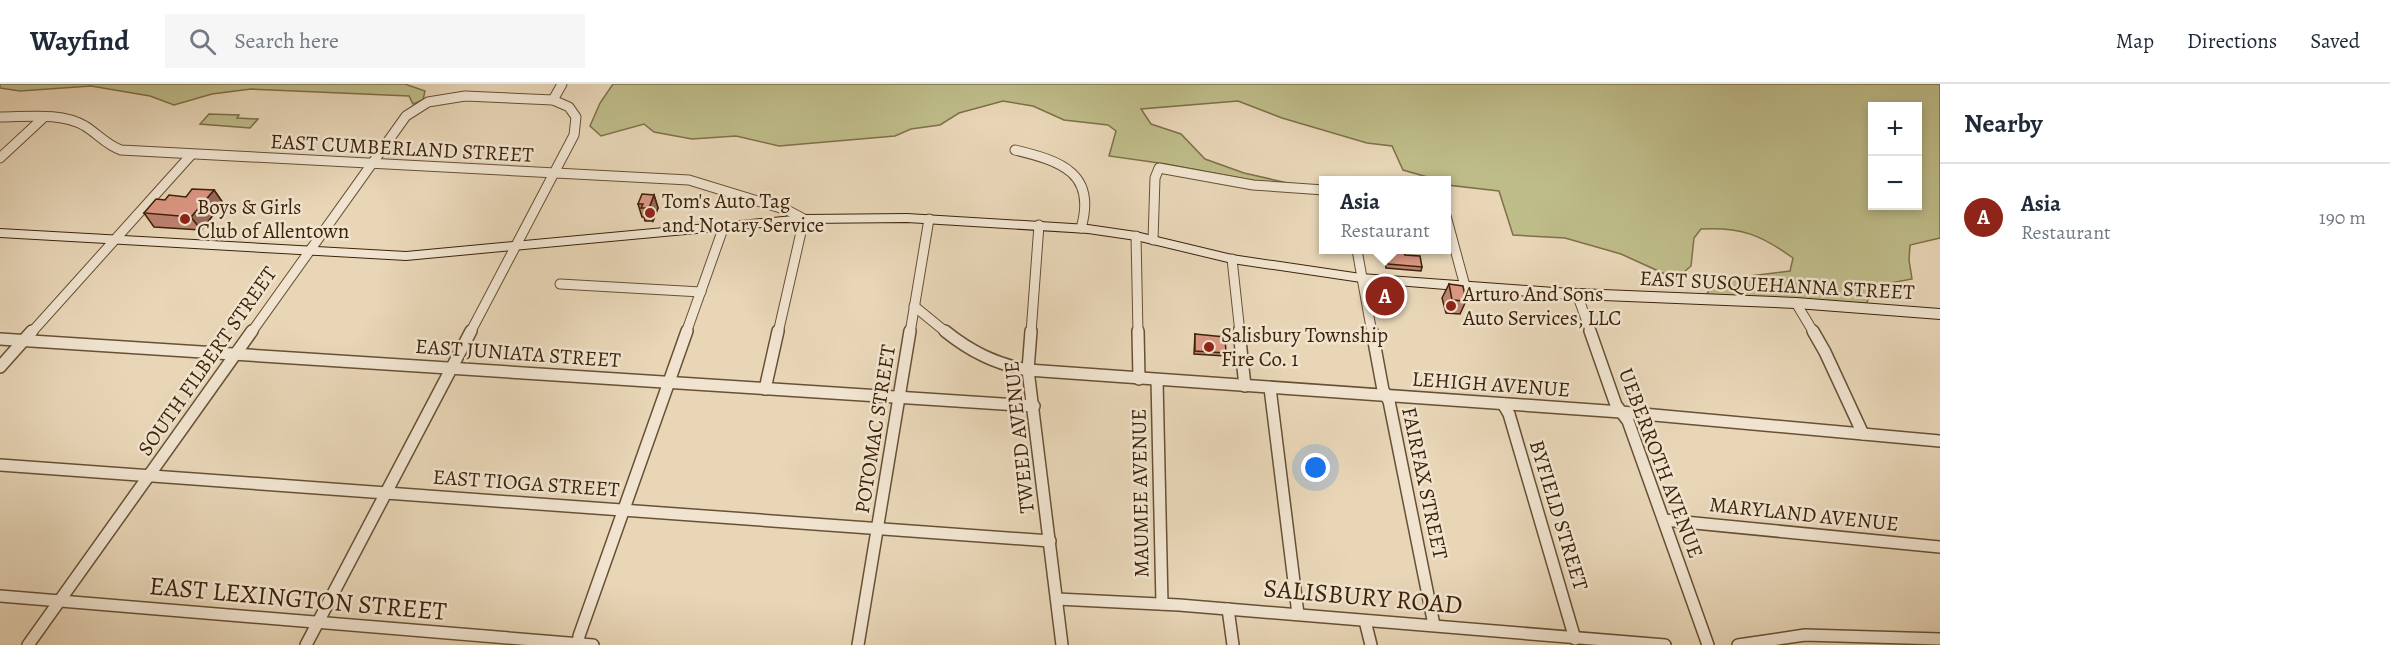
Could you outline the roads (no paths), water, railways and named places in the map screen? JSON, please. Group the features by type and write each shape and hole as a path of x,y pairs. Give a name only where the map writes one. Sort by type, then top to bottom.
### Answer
{"main road":[{"name":"EAST SUSQUEHANNA STREET","path":"0,233 406,256 804,219 857,217 929,219 1081,228 1136,236 1232,259 1361,278 1577,294 1796,303 1940,314"}],"street":[{"path":"457,96 466,84"},
{"path":"306,645 574,135 577,123 569,107 553,100 562,84"},
{"name":"SOUTH FILBERT STREET","path":"28,645 401,121 412,111 428,102 457,96 553,100"},
{"name":"EAST CUMBERLAND STREET","path":"0,117 68,121 83,125 106,145 121,150 697,182 787,210 804,219"},
{"path":"0,158 42,119"},
{"path":"1015,150 1054,160 1072,173 1085,194 1087,212 1081,228"},
{"path":"0,367 190,155"},
{"path":"1153,240 1155,178 1159,168 1253,185 1319,190"},
{"path":"765,389 804,219"},
{"name":"POTOMAC STREET","path":"858,645 929,219"},
{"name":"TWEED AVENUE","path":"1039,225 1028,370 1062,645"},
{"path":"578,644 724,226"},
{"path":"1451,234 1465,286"},
{"name":"MAUMEE AVENUE","path":"1136,236 1139,379"},
{"name":"FAIRFAX STREET","path":"1358,254 1383,390 1389,401 1434,626"},
{"path":"1232,259 1245,386"},
{"path":"560,284 701,292"},
{"name":"UEBERROTH AVENUE","path":"1577,294 1616,405 1628,421 1708,645"},
{"path":"1796,303 1825,352 1863,434"},
{"name":"LEHIGH AVENUE","path":"914,306 976,355 998,364 1028,370 1621,412 1940,441"},
{"name":"EAST JUNIATA STREET","path":"0,339 1034,406"},
{"name":"MAUMEE AVENUE","path":"1156,380 1162,604"},
{"path":"1270,388 1298,614"},
{"name":"BYFIELD STREET","path":"1503,404 1509,414 1575,639"},
{"name":"EAST TIOGA STREET","path":"0,465 625,508 1050,541"},
{"name":"MARYLAND AVENUE","path":"1664,520 1940,547"},
{"name":"EAST LEXINGTON STREET","path":"0,596 593,645"},
{"name":"SALISBURY ROAD","path":"1057,599 1298,614 1665,645"},
{"path":"1228,609 1233,645"},
{"path":"1365,621 1371,645"},
{"path":"1738,645 1807,640 1940,639"}],"place":[{"name":"Tom's Auto Tag and Notary Service","path":"650,213"},
{"name":"Boys & Girls Club of Allentown","path":"185,219"},
{"name":"Asia","path":"1385,296"},
{"name":"Arturo And Sons Auto Services, LLC","path":"1451,306"},
{"name":"Salisbury Township Fire Co. 1","path":"1209,347"}]}
